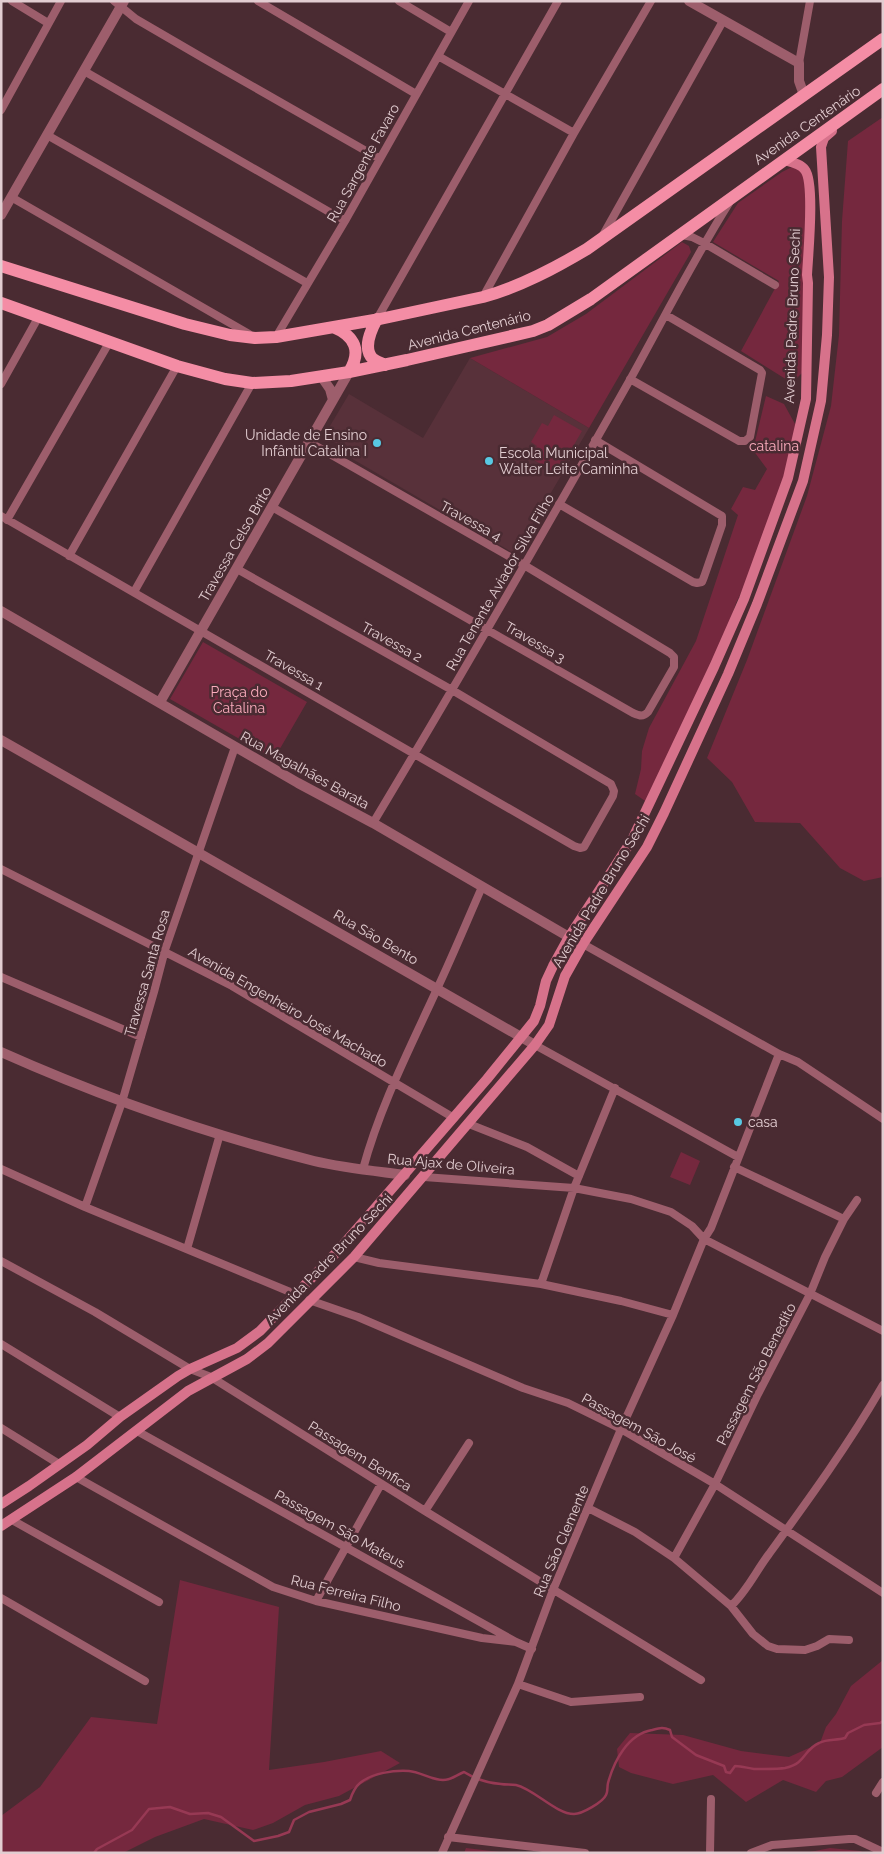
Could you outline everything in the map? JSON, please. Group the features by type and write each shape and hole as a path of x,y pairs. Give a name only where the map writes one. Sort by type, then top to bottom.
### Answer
{"main road":[{"name":"Avenida Centenário","path":"1,266 194,327 255,338 276,337 333,327 484,297 548,271 600,240 883,39"},
{"name":"Avenida Centenário","path":"1,303 177,366 225,379 252,382 291,381 349,372 533,331 548,325 591,299 883,89"},
{"name":"Avenida Padre Bruno Sechi","path":"1,1526 76,1477 188,1391 247,1359 268,1344 309,1300 354,1257 469,1124 535,1045 549,1025 565,976 583,944 647,847 664,813 728,674 757,604 803,481 821,400 826,335 829,277 821,143 842,119"},
{"name":"Avenida Padre Bruno Sechi","path":"1,1504 30,1486 120,1417 190,1369 237,1348 260,1331 335,1254 454,1118 534,1020 540,1006 546,981 569,937 632,840 718,658 744,600 788,478 806,399 810,190 805,169 784,160"},
{"path":"377,319 369,335 368,350 373,359 384,364"},
{"path":"333,327 344,331 352,339 356,355 349,372"},
{"name":"Rua Ajax de Oliveira","path":"405,1174 424,1177"}],"street":[{"path":"12,1 48,23"},
{"path":"1,110 61,1"},
{"path":"258,1 416,94"},
{"path":"399,1 451,32"},
{"name":"Rua Sargente Favaro","path":"276,337 345,221 469,1"},
{"path":"377,319 558,1"},
{"path":"484,297 574,133 651,1"},
{"path":"689,1 799,64"},
{"path":"804,95 798,81 799,64 810,1"},
{"path":"1,215 84,72 120,3 136,18 194,53 380,159"},
{"path":"600,240 723,21"},
{"path":"438,56 574,133"},
{"path":"84,72 345,221"},
{"path":"47,135 307,283"},
{"name":"Rua Tenente Aviador Silva Filho","path":"373,823 524,565 666,315 704,243 734,195"},
{"path":"11,197 255,338"},
{"path":"682,235 692,237 704,243 775,285"},
{"path":"630,379 739,441 745,442 750,437 762,373 760,370 666,315"},
{"path":"1,384 39,316"},
{"path":"4,518 110,341"},
{"path":"69,556 177,366"},
{"name":"Travessa Celso Brito","path":"160,702 349,372"},
{"path":"321,376 330,388 333,400"},
{"path":"134,592 252,382"},
{"path":"559,504 693,582 702,582 722,525 722,516 595,440"},
{"name":"Travessa 4","path":"309,442 524,565 670,654"},
{"name":"Travessa 3","path":"272,506 639,716 645,715 648,712 674,666 674,657 670,654"},
{"name":"Travessa 1","path":"4,518 574,846"},
{"name":"Travessa 2","path":"237,569 452,690 611,784 614,791 613,796 588,842 580,848 574,846"},
{"name":"Rua Magalhães Barata","path":"1,611 569,937"},
{"name":"Rua São Bento","path":"1,740 535,1045 738,1157"},
{"name":"Travessa Santa Rosa","path":"85,1207 122,1102 142,1037 165,950 236,747"},
{"name":"Avenida Engenheiro José Machado","path":"1,869 165,950 232,986 454,1118"},
{"path":"363,1169 393,1083 438,988 482,887"},
{"path":"583,944 779,1054 798,1062 883,1119"},
{"path":"1,977 142,1037"},
{"name":"Rua Ajax de Oliveira","path":"1,1052 122,1102 220,1134 316,1161 405,1174"},
{"name":"Rua São Clemente","path":"442,1853 518,1684 553,1590 620,1429 673,1315 704,1239 711,1228 779,1054"},
{"path":"541,1284 574,1188 615,1088"},
{"path":"469,1124 527,1147 579,1176"},
{"path":"187,1249 220,1134"},
{"path":"734,1167 844,1219"},
{"path":"1,1169 85,1207 295,1294"},
{"name":"Rua Ajax de Oliveira","path":"424,1177 574,1188 632,1199 671,1212 692,1226 704,1239 883,1331"},
{"name":"Passagem São Benedito","path":"674,1558 715,1484 756,1396 810,1294 825,1257 844,1219 857,1200"},
{"path":"354,1257 379,1264 541,1284 621,1301 673,1315"},
{"name":"Passagem Benfica","path":"1,1260 95,1312 190,1369 211,1377 381,1484 701,1680"},
{"name":"Passagem São José","path":"309,1300 358,1316 523,1388 568,1403 620,1429 715,1484 883,1592"},
{"path":"1,1344 120,1417"},
{"path":"731,1606 746,1589 763,1562 859,1428 883,1385"},
{"path":"1,1428 59,1464"},
{"name":"Passagem São Mateus","path":"137,1431 516,1642 532,1649"},
{"path":"425,1511 469,1443"},
{"name":"Rua Ferreira Filho","path":"76,1477 272,1587 316,1600 482,1638 516,1642"},
{"path":"316,1600 381,1484"},
{"path":"588,1508 635,1532 674,1558 731,1606 752,1634 768,1646 777,1649 805,1650 829,1639 849,1640"},
{"path":"12,1520 159,1602"},
{"path":"1,1598 145,1681"},
{"path":"518,1684 571,1702 640,1698"},
{"path":"876,1793 883,1782"},
{"path":"710,1853 711,1800"},
{"path":"448,1837 585,1853"},
{"path":"751,1853 772,1845 849,1838 883,1852"}],"shaded area":[{"name":"Escola Municipal Walter Leite Caminha","path":"470,358 589,428 515,554 344,454 342,447 324,436 349,394 423,438"}],"green space":[{"path":"883,117 883,877 864,881 840,868 800,823 755,822 732,782 707,758 747,660 807,496 831,406 839,335 842,221 848,141"},
{"path":"792,167 799,168 808,178 804,371 792,383 741,351 779,281 713,242 738,203"},
{"path":"682,242 689,246 691,252 589,428 470,358 547,337 586,314"},
{"name":"catalina","path":"766,396 784,404 795,424 794,451 759,556 736,603 721,648 651,805 635,794 641,769 642,751 649,728 696,641 738,515 731,509 743,487 755,490 767,469 753,450"},
{"path":"554,415 582,431 557,474 531,458 537,446 531,442 542,423 548,426"},
{"name":"Praça do Catalina","path":"203,642 307,702 274,759 170,699"},
{"path":"681,1152 700,1161 690,1185 670,1177"},
{"path":"180,1580 279,1607 269,1770 381,1751 400,1763 339,1796 305,1805 273,1823 253,1830 204,1819 155,1837 123,1853 1,1853 1,1816 40,1787 91,1717 157,1724"},
{"path":"883,1660 883,1747 842,1777 826,1781 816,1792 783,1780 746,1802 713,1775 673,1784 631,1773 619,1767 617,1749 630,1733 683,1735 741,1751 789,1757 820,1743 826,1727 836,1714 851,1686"},
{"path":"466,1848 508,1853 464,1853"},
{"path":"830,1848 860,1851 865,1853 805,1853"}],"waterway":[{"path":"94,1853 97,1849 132,1830 149,1809 170,1807 190,1814 208,1813 221,1817 254,1841 278,1836 289,1832 294,1820 309,1812 350,1800 357,1786 365,1780 383,1773 397,1771 409,1771 443,1780 464,1772 486,1782 523,1787 552,1806 574,1814 592,1807 604,1798 614,1766 623,1750 636,1737 655,1729 665,1728 670,1730 672,1737 696,1755 724,1766 726,1772 730,1773 735,1766 754,1769 792,1766 819,1743 845,1738 848,1733 864,1725 883,1721"}],"place":[{"name":"Unidade de Ensino Infântil Catalina I","path":"377,443"},
{"name":"Escola Municipal Walter Leite Caminha","path":"489,461"},
{"name":"casa","path":"738,1122"}]}
